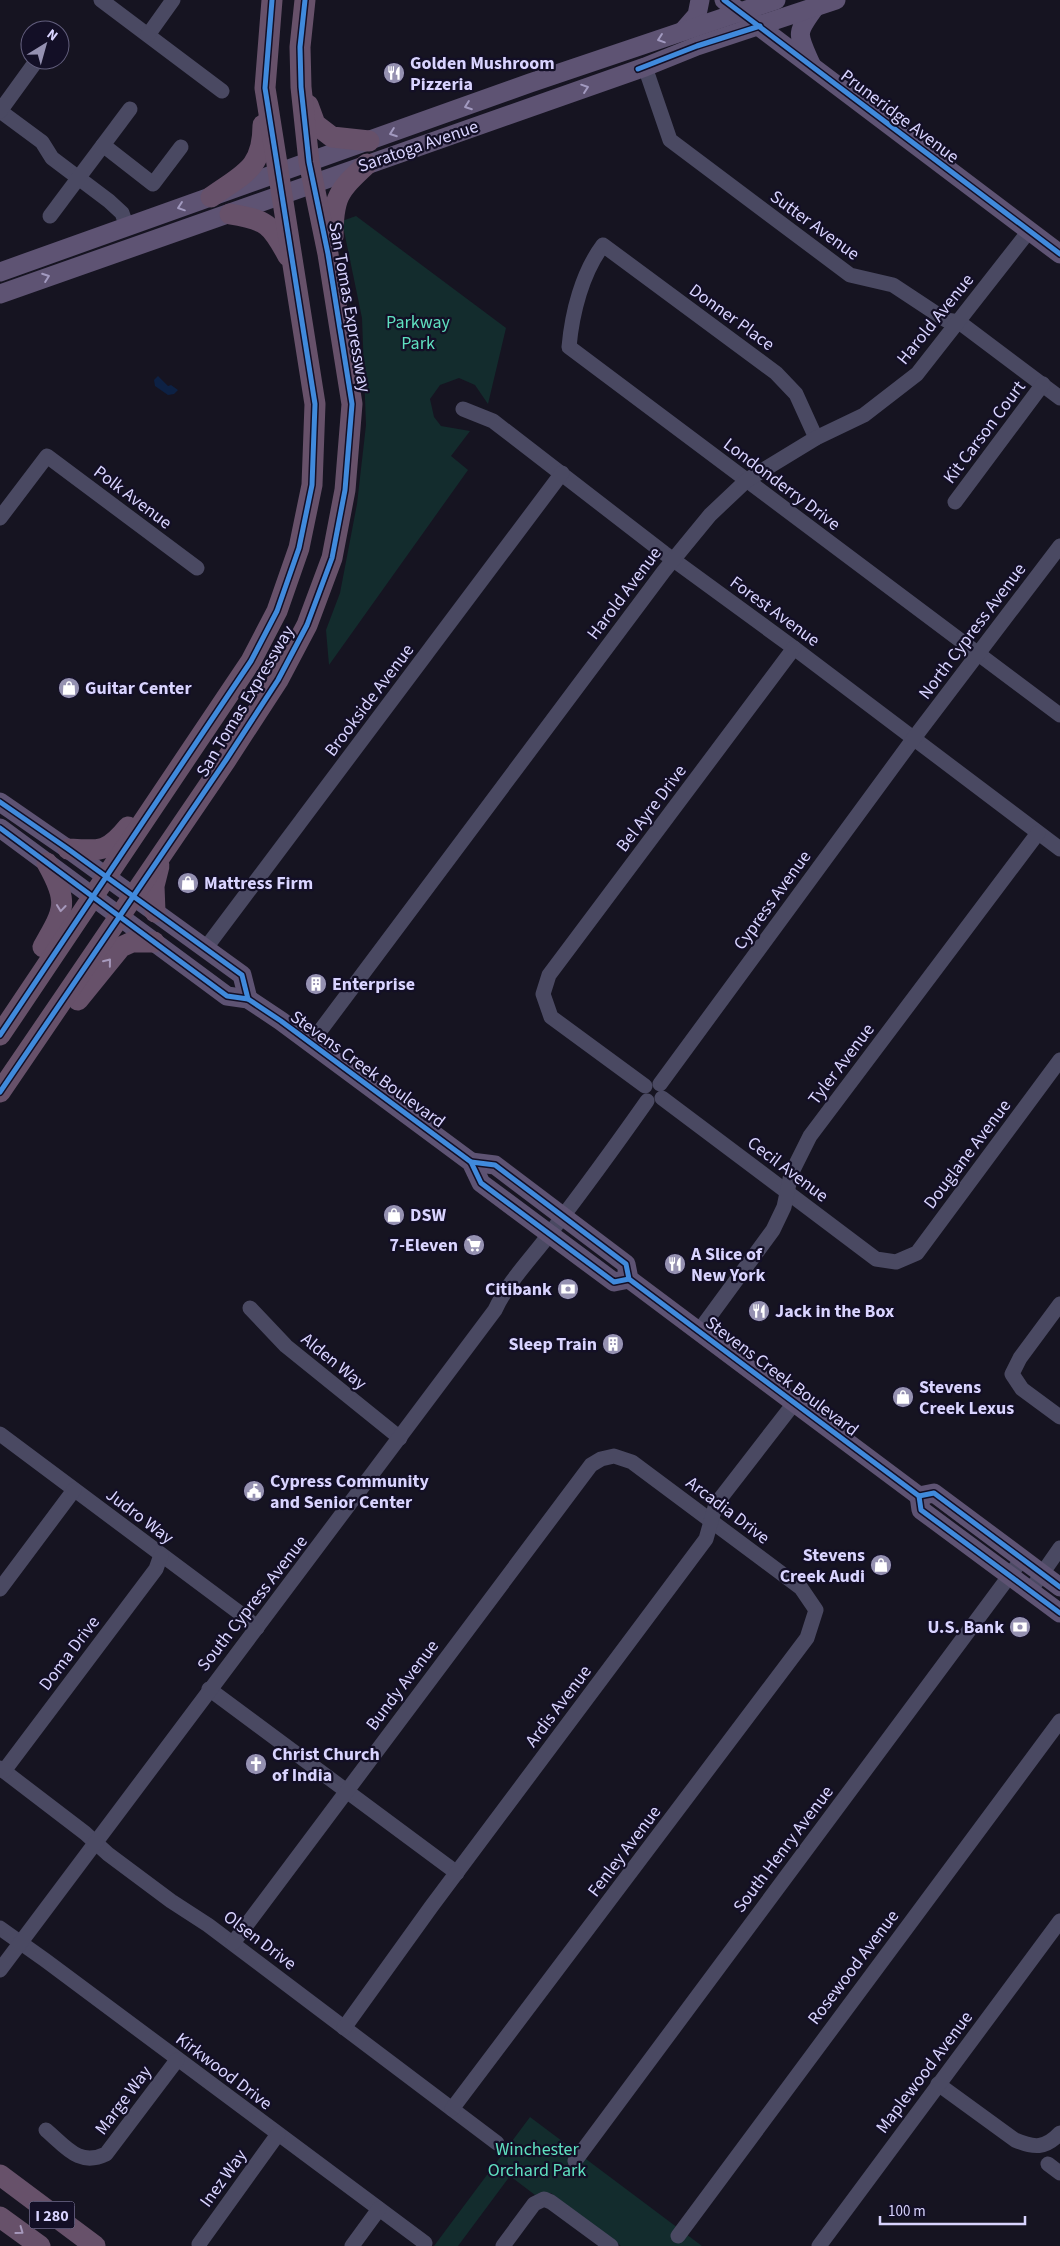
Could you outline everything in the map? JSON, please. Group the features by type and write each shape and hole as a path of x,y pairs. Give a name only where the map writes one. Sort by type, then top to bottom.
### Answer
{"highway":[{"name":"San Tomas Expressway","path":"0,1034 251,661 277,611 299,548 312,485 315,404 265,88 272,0"},
{"name":"San Tomas Expressway","path":"0,1092 165,852 278,680 307,625 332,558 345,490 352,404 328,254 311,172 301,86 300,47 305,0"},
{"path":"301,86 315,124 332,137 369,141"},
{"path":"211,197 248,170 260,152 263,144 265,88"},
{"path":"328,254 333,239 337,197 344,185 367,164"},
{"path":"230,214 259,220 271,228 290,260 297,284"},
{"path":"68,848 90,850 108,848 143,811 182,765"},
{"path":"155,912 154,886 156,873 165,852"},
{"path":"0,1034 18,990 60,918 62,908 60,890 47,863"},
{"path":"39,1036 60,1021 121,947 132,942 154,942"},
{"name":"I 280","path":"0,2175 95,2246"},
{"name":"I 280","path":"0,2216 40,2246"}],"main road":[{"path":"683,32 696,15 700,0"},
{"name":"Pruneridge Avenue","path":"724,0 1060,254"},
{"name":"Saratoga Avenue","path":"0,294 282,194 311,172 369,141 530,83 776,0"},
{"name":"Saratoga Avenue","path":"0,272 278,172 311,172 367,164 697,46 836,0"},
{"path":"813,67 799,37 801,26 816,6"},
{"path":"0,802 107,876 242,976 248,999"},
{"name":"Stevens Creek Boulevard","path":"0,828 227,996 248,999 311,1043 471,1162 481,1183 614,1282 629,1279"},
{"name":"Stevens Creek Boulevard","path":"471,1162 494,1165 626,1264 629,1279 919,1496 921,1510 1060,1613"},
{"path":"919,1496 934,1493 1060,1588"}],"street":[{"path":"101,0 222,91"},
{"path":"148,35 173,0"},
{"name":"Sutter Avenue","path":"645,66 670,140 850,275 893,285 946,320 959,322 1060,398"},
{"path":"30,70 0,111 42,142 52,158 122,213 127,226"},
{"path":"50,216 130,109"},
{"path":"103,145 154,184 181,147"},
{"name":"Harold Avenue","path":"311,1043 673,559 710,515 746,480 816,438 864,415 917,374 1029,231"},
{"name":"Donner Place","path":"603,246 776,373 796,394 816,438"},
{"name":"Londonderry Drive","path":"603,246 595,256 580,292 569,347 1060,715"},
{"name":"Kit Carson Court","path":"955,502 1043,384"},
{"name":"Forest Avenue","path":"463,410 493,421 673,559 1060,849"},
{"name":"Polk Avenue","path":"3,508 47,456 197,568"},
{"name":"Brookside Avenue","path":"205,949 562,473"},
{"name":"North Cypress Avenue","path":"914,738 1060,546"},
{"name":"Bel Ayre Drive","path":"543,994 549,975 794,648"},
{"name":"Cypress Avenue","path":"653,1092 914,738"},
{"name":"Tyler Avenue","path":"699,1331 774,1230 784,1207 786,1191 799,1155 810,1136 1038,833"},
{"name":"Cecil Avenue","path":"543,994 551,1017 876,1259 896,1262"},
{"name":"Douglane Avenue","path":"896,1262 917,1253 1060,1060"},
{"path":"550,1234 653,1092"},
{"name":"South Cypress Avenue","path":"0,1970 209,1689 400,1438 490,1316 535,1250 550,1234"},
{"path":"1060,1304 1020,1358 1012,1374 1022,1389 1060,1417"},
{"name":"Alden Way","path":"250,1308 286,1346 400,1438"},
{"name":"Ardis Avenue","path":"344,2028 706,1539 716,1504 795,1402"},
{"name":"Judro Way","path":"0,1434 257,1628"},
{"name":"Arcadia Drive","path":"608,1457 620,1457 632,1462 711,1520 801,1588 816,1610"},
{"name":"Bundy Avenue","path":"233,1943 586,1470 596,1462 608,1457"},
{"path":"0,1589 74,1490"},
{"path":"1030,1591 1060,1548"},
{"name":"Doma Drive","path":"2,1770 156,1569 161,1555"},
{"name":"South Henry Avenue","path":"575,2161 1022,1559"},
{"name":"Fenley Avenue","path":"452,2109 808,1638 816,1610"},
{"path":"209,1689 457,1873"},
{"name":"Rosewood Avenue","path":"678,2236 1060,1722"},
{"name":"Olsen Drive","path":"2,1770 108,1854 171,1901 208,1924 497,2143"},
{"name":"Maplewood Avenue","path":"818,2246 1060,1921"},
{"name":"Kirkwood Drive","path":"0,1928 425,2243"},
{"name":"Marge Way","path":"46,2130 84,2160 98,2158 106,2154 177,2060"},
{"path":"938,2084 1015,2140 1037,2147 1053,2140 1060,2134"},
{"name":"Inez Way","path":"199,2244 278,2134"},
{"path":"503,2246 534,2204 544,2199 551,2202 595,2241 611,2246"},
{"path":"352,2246 379,2209"}],"green space":[{"name":"Parkway Park","path":"356,216 506,328 488,404 475,385 459,378 440,385 430,399 434,417 441,426 470,431 451,456 468,470 329,665 326,630 340,593 357,504 366,425 362,318 342,221"},
{"name":"Winchester Orchard Park","path":"530,2117 702,2246 621,2246 551,2193 535,2195 510,2176 458,2246 434,2246"}],"water":[{"path":"158,376 168,386 171,385 178,390 174,394 168,395 155,386 154,380"}],"cycle path":[{"path":"0,1035 251,661 277,611 299,548 312,485 315,404 265,88 272,0"},
{"path":"0,1092 226,760 278,680 307,625 332,558 345,490 352,404 328,254 309,162 301,87 300,47 305,0"},
{"path":"724,0 1060,254"},
{"path":"638,69 697,46 760,26"},
{"path":"0,802 242,975 248,999"},
{"path":"0,828 227,996 248,999 281,1021 471,1162 481,1183 614,1282 629,1279"},
{"path":"471,1162 495,1165 626,1264 629,1279 919,1496 934,1493 1060,1587"},
{"path":"919,1496 921,1510 1060,1613"}],"place":[{"name":"Golden Mushroom Pizzeria","path":"394,73"},
{"name":"Guitar Center","path":"69,688"},
{"name":"Mattress Firm","path":"188,883"},
{"name":"Enterprise","path":"316,984"},
{"name":"DSW","path":"394,1215"},
{"name":"7-Eleven","path":"474,1245"},
{"name":"A Slice of New York","path":"675,1264"},
{"name":"Citibank","path":"568,1289"},
{"name":"Jack in the Box","path":"759,1311"},
{"name":"Sleep Train","path":"613,1344"},
{"name":"Stevens Creek Lexus","path":"903,1397"},
{"name":"Cypress Community and Senior Center","path":"254,1491"},
{"name":"Stevens Creek Audi","path":"881,1565"},
{"name":"U.S. Bank","path":"1020,1627"},
{"name":"Christ Church of India","path":"256,1764"}]}
